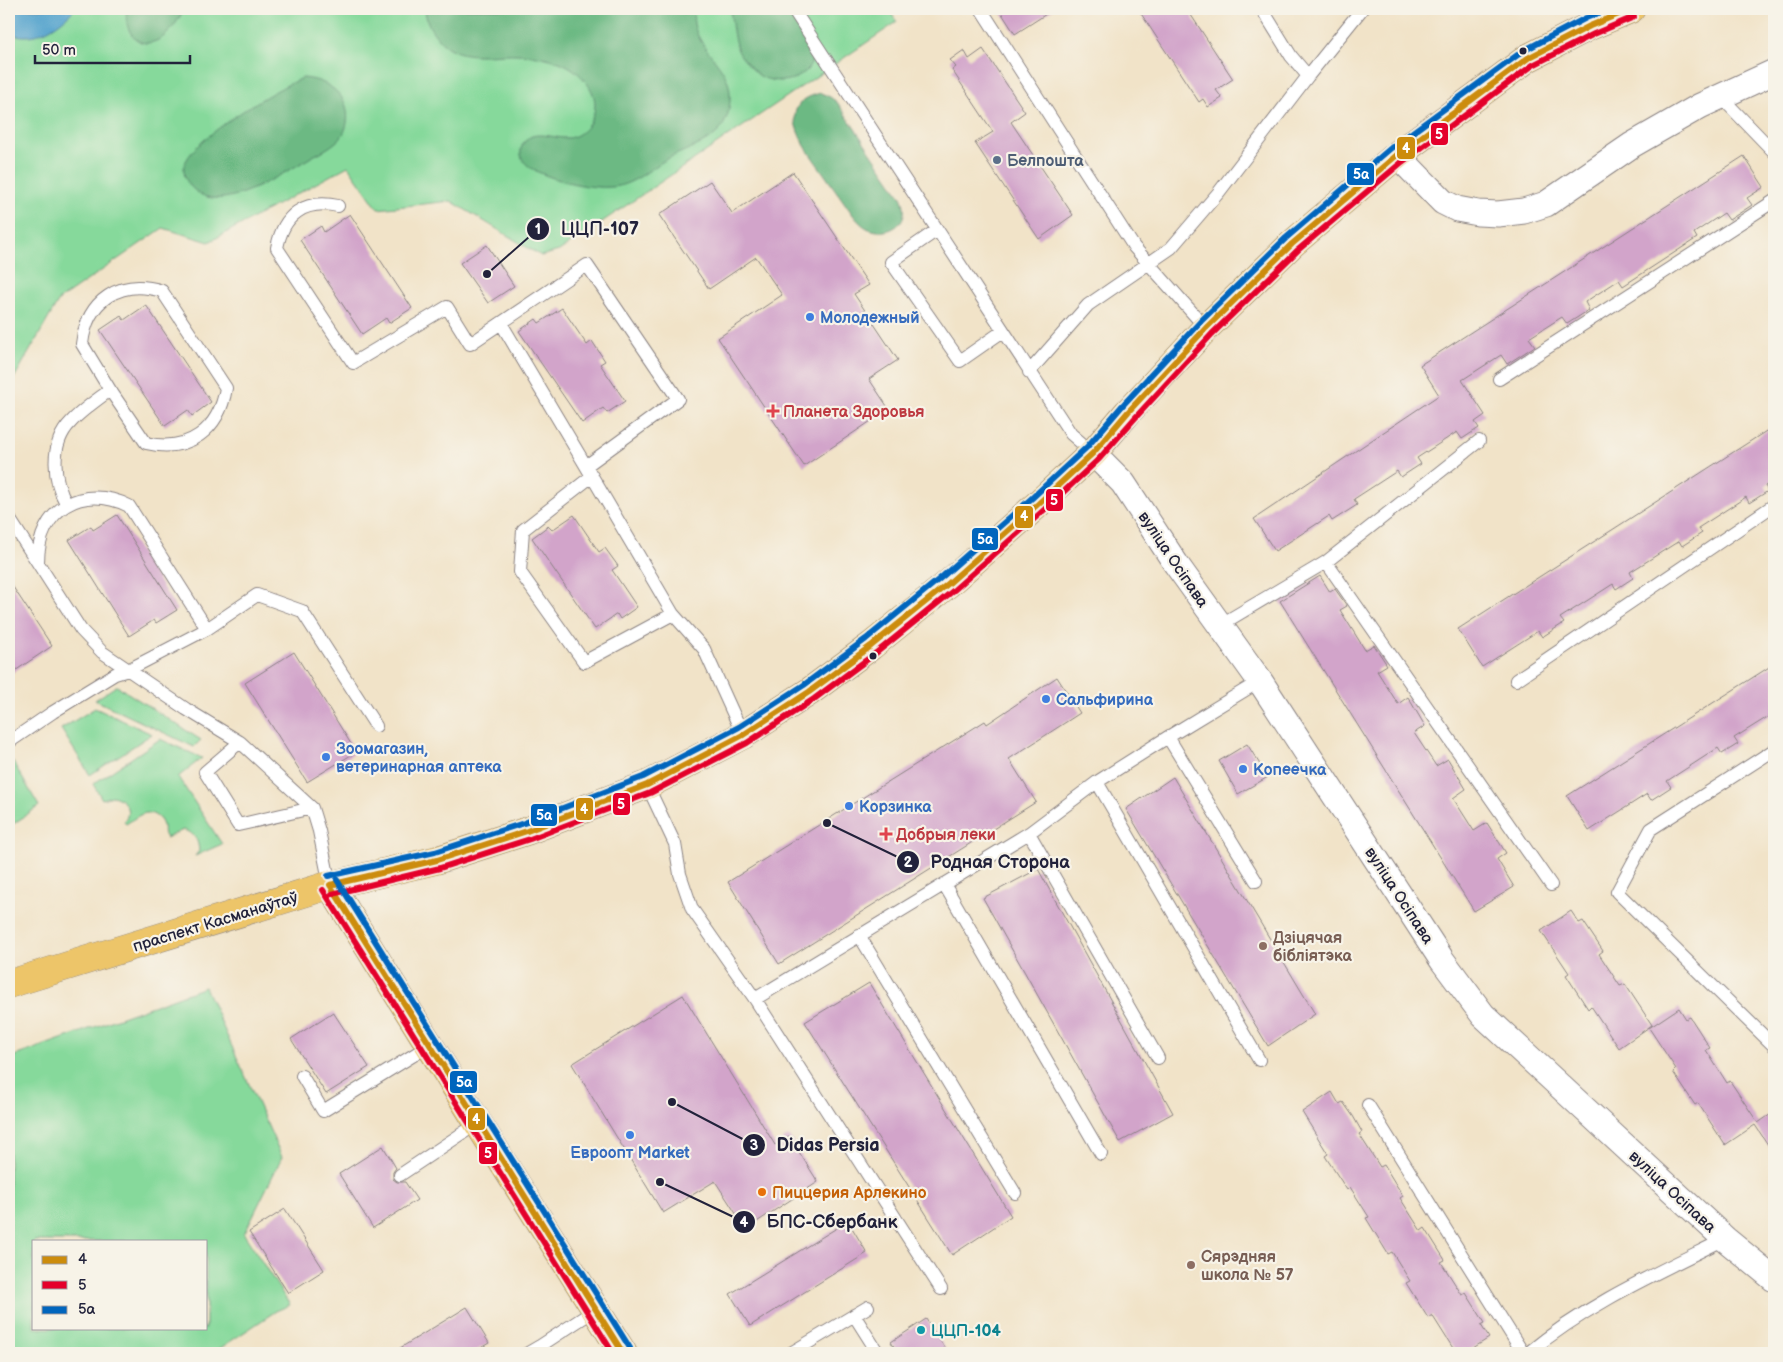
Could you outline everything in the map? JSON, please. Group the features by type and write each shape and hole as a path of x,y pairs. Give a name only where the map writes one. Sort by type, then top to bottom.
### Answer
{"main road":[{"name":"праспект Касманаўтаў","path":"9,984 330,885 437,860 528,831 647,785 743,735 809,692 949,583 1093,453 1128,412 1206,328 1292,244 1397,155 1528,58 1590,26 1631,9"},
{"path":"330,885 623,1353"}],"street":[{"path":"1397,155 1443,202 1457,208 1478,213 1498,214 1524,211 1546,204 1632,145 1700,106 1774,72"},
{"name":"вуліца Осіпава","path":"1093,453 1124,483 1176,564 1260,681 1442,960 1483,1015 1725,1239 1774,1279"}],"lane":[{"path":"793,9 1029,372 1071,434 1093,453"},
{"path":"981,9 1134,247 1206,328"},
{"path":"1262,9 1291,56 1308,76"},
{"path":"1029,372 1088,305 1171,248 1219,192 1362,9"},
{"path":"1721,97 1774,152"},
{"path":"1499,379 1774,201"},
{"path":"338,206 318,204 299,210 283,226 276,248 353,363 447,307 470,344 587,266 678,400 589,471 523,530 520,572 584,662 674,614"},
{"path":"937,230 891,262 960,361 1003,331"},
{"path":"136,286 150,287 162,291 226,388 221,410 208,428 190,441 168,446 146,443 110,390 82,344 83,332 93,310 102,301 123,289 136,286"},
{"path":"501,323 674,614 704,649 743,735"},
{"path":"67,505 61,495 56,479 55,462 57,448 70,422 110,390"},
{"path":"1220,625 1326,562 1479,441"},
{"path":"38,562 39,546 44,530 58,512 67,505 79,500 91,497 111,498 129,506 207,629"},
{"path":"1516,680 1774,505"},
{"path":"9,518 81,630 102,652 186,709 240,742 312,808 330,885"},
{"path":"1326,562 1552,885"},
{"path":"9,742 115,674 128,670 207,629 257,594 302,611 376,726"},
{"path":"755,999 1029,833 1097,782 1260,681"},
{"path":"1168,737 1256,881"},
{"path":"240,742 205,772 238,825 312,808"},
{"path":"1774,750 1650,829 1617,892 1774,1046"},
{"path":"1097,782 1258,1060"},
{"path":"647,785 675,844 680,874 692,909 755,999 941,1289"},
{"path":"1029,833 1158,1058"},
{"path":"944,884 1102,1154"},
{"path":"859,935 1015,1193"},
{"path":"302,1076 323,1111 430,1045"},
{"path":"1368,1104 1522,1353"},
{"path":"400,1175 478,1123"},
{"path":"1528,1353 1548,1337 1617,1293 1725,1239"},
{"path":"791,1353 868,1306"},
{"path":"528,1353 542,1350 595,1310"},
{"path":"854,1315 878,1353"}],"green space":[{"path":"9,9 888,9 897,22 559,251 541,256 451,201 378,209 348,166 209,242 163,228 59,300 9,387"},
{"path":"127,9 184,9 169,32 161,39 149,43 137,40 132,35 127,23"},
{"path":"425,9 693,9 697,33 725,74 728,83 730,103 728,114 718,132 707,140 671,157 636,179 620,186 584,186 546,175 534,170 524,162 521,155 522,146 532,136 566,138 573,137 585,130 592,117 595,104 592,92 586,82 569,67 547,58 522,54 473,55 453,50 444,44 434,33 427,20"},
{"path":"728,9 788,9 804,29 812,46 812,62 808,69 802,75 785,81 776,81 760,76 738,51"},
{"path":"303,78 325,84 342,98 347,109 347,121 344,133 340,138 328,148 291,169 243,193 228,197 212,198 206,197 194,190 184,174 186,161 193,151 221,126 239,114 275,91"},
{"path":"821,93 837,102 901,197 904,212 899,224 894,228 880,231 872,230 859,222 801,139 796,127 795,116 798,106 806,99"},
{"path":"116,686 201,740 194,747 95,700"},
{"path":"95,708 152,734 90,775 61,729"},
{"path":"160,739 202,758 178,777 222,844 195,856 199,851 199,847 197,840 190,833 183,830 166,838 160,820 148,813 144,813 126,824 124,822 128,813 126,805 120,799 112,796 102,799 93,784"},
{"path":"13,762 39,806 9,827 9,765"},
{"path":"205,987 282,1157 244,1234 290,1305 276,1311 213,1353 9,1353 9,1058"}],"water":[{"path":"9,9 75,9 61,22 45,32 37,35 19,36 9,33"}],"building":[{"path":"999,9 1054,9 1015,34"},
{"path":"1138,9 1187,9 1233,79 1216,90 1222,98 1208,107 1203,99 1199,102"},
{"path":"983,49 1025,112 1011,122 1073,215 1039,239 975,143 993,132 952,70 956,67 950,60 964,50 969,59"},
{"path":"1744,156 1764,187 1747,198 1752,205 1729,220 1724,213 1694,233 1697,238 1623,286 1619,280 1585,302 1589,310 1567,324 1562,317 1529,338 1535,346 1507,364 1501,355 1462,380 1485,415 1475,422 1479,428 1462,439 1457,432 1417,458 1421,464 1401,477 1397,471 1354,499 1357,505 1332,521 1329,516 1275,551 1254,519 1439,395 1420,365"},
{"name":"Молодежный","path":"793,172 869,285 854,294 898,360 869,379 889,409 804,466 718,338 782,295 756,257 709,289 659,215 710,181 732,213"},
{"path":"350,214 412,308 389,323 386,318 362,334 300,240 321,226 324,232"},
{"path":"487,245 514,286 488,303 460,263"},
{"path":"146,305 211,402 192,416 188,410 165,426 100,330 121,316 124,320"},
{"path":"562,308 587,345 592,341 605,361 600,364 625,401 607,413 603,408 582,423 519,331 536,319 539,323"},
{"path":"1774,426 1774,479 1765,486 1768,491 1749,503 1746,497 1698,528 1702,533 1682,546 1679,541 1630,572 1633,578 1616,589 1613,584 1560,618 1564,623 1542,637 1538,631 1482,667 1458,629"},
{"path":"117,515 177,610 156,623 154,620 129,636 69,540 91,526 93,530"},
{"path":"574,515 599,552 605,548 618,566 612,570 637,607 620,619 617,614 595,629 532,538 548,526 552,530"},
{"path":"1320,576 1330,592 1335,589 1347,606 1340,610 1365,650 1374,645 1387,665 1377,671 1398,704 1408,697 1425,726 1414,733 1436,766 1448,759 1466,789 1453,798 1474,831 1487,823 1506,853 1497,859 1514,887 1474,911 1280,601"},
{"path":"9,581 52,646 9,675"},
{"path":"294,652 356,752 307,782 245,683"},
{"path":"1774,664 1774,713 1734,738 1738,744 1722,754 1718,748 1667,781 1671,787 1651,800 1647,794 1589,831 1567,796"},
{"path":"1057,677 1080,713 1009,759 1036,802 779,964 728,882 985,721 987,724"},
{"name":"Копеечка","path":"1247,744 1268,777 1238,794 1219,761"},
{"path":"1173,777 1315,1014 1268,1046 1126,809"},
{"path":"1038,869 1173,1113 1120,1142 983,898"},
{"path":"1571,911 1579,923 1583,921 1603,951 1599,954 1620,986 1625,984 1652,1025 1619,1048 1591,1006 1588,1009 1566,975 1569,973 1541,931"},
{"path":"869,983 1011,1216 952,1255 805,1022"},
{"path":"683,995 775,1145 789,1136 818,1182 746,1229 715,1181 663,1213 572,1064"},
{"path":"1679,1008 1686,1019 1690,1017 1710,1048 1706,1050 1727,1083 1730,1081 1758,1123 1774,1112 1774,1154 1755,1125 1725,1145 1698,1103 1695,1105 1673,1072 1676,1069 1649,1028"},
{"path":"333,1012 369,1067 326,1094 291,1039"},
{"path":"1332,1092 1339,1104 1343,1102 1353,1116 1362,1132 1359,1134 1380,1167 1384,1165 1403,1196 1400,1198 1421,1231 1425,1228 1445,1260 1441,1262 1462,1295 1466,1293 1485,1323 1481,1325 1489,1338 1465,1353 1456,1353 1432,1315 1428,1318 1406,1283 1410,1281 1392,1252 1388,1254 1366,1218 1369,1217 1350,1187 1347,1190 1325,1156 1328,1154 1302,1112"},
{"path":"383,1146 396,1168 393,1172 393,1179 397,1182 405,1182 417,1200 373,1228 339,1174"},
{"path":"285,1209 324,1270 288,1293 249,1232"},
{"path":"848,1221 867,1253 750,1326 730,1294"},
{"path":"467,1307 489,1343 472,1353 392,1353"},
{"name":"ЦЦП-104","path":"926,1319 948,1353 898,1353 891,1342"}],"transit line":[{"name":"5а","path":"328,876 435,852 524,823 643,777 739,727 804,685 866,639 943,576 1032,498 1087,447 1122,406 1200,322 1286,238 1391,148 1523,51 1586,18 1609,9"},
{"name":"4","path":"330,885 437,860 527,831 647,785 743,735 809,692 871,646 949,583 1038,504 1093,453 1128,412 1206,328 1292,244 1397,155 1528,58 1590,26 1631,9"},
{"name":"5","path":"332,894 440,868 530,839 650,793 747,743 814,699 876,653 954,590 1044,510 1099,459 1212,334 1298,250 1402,162 1533,65 1594,34 1634,17"},
{"name":"5а","path":"337,880 630,1348"},
{"name":"4","path":"330,885 623,1353"},
{"name":"5","path":"323,890 613,1353"}],"place":[{"name":"Белпошта","path":"997,160"},
{"name":"ЦЦП-107","path":"487,274"},
{"name":"Молодежный","path":"810,317"},
{"name":"Планета Здоровья","path":"773,411"},
{"name":"Сальфирина","path":"1046,699"},
{"name":"Зоомагазин, ветеринарная аптека","path":"326,757"},
{"name":"Копеечка","path":"1243,769"},
{"name":"Корзинка","path":"849,806"},
{"name":"Родная Сторона","path":"827,823"},
{"name":"Добрыя леки","path":"886,834"},
{"name":"Дзіцячая бібліятэка","path":"1263,946"},
{"name":"Didas Persia","path":"672,1102"},
{"name":"Евроопт Market","path":"630,1135"},
{"name":"БПС-Сбербанк","path":"660,1182"},
{"name":"Пиццерия Арлекино","path":"762,1192"},
{"name":"Сярэдняя школа № 57","path":"1191,1265"},
{"name":"ЦЦП-104","path":"921,1330"}]}
